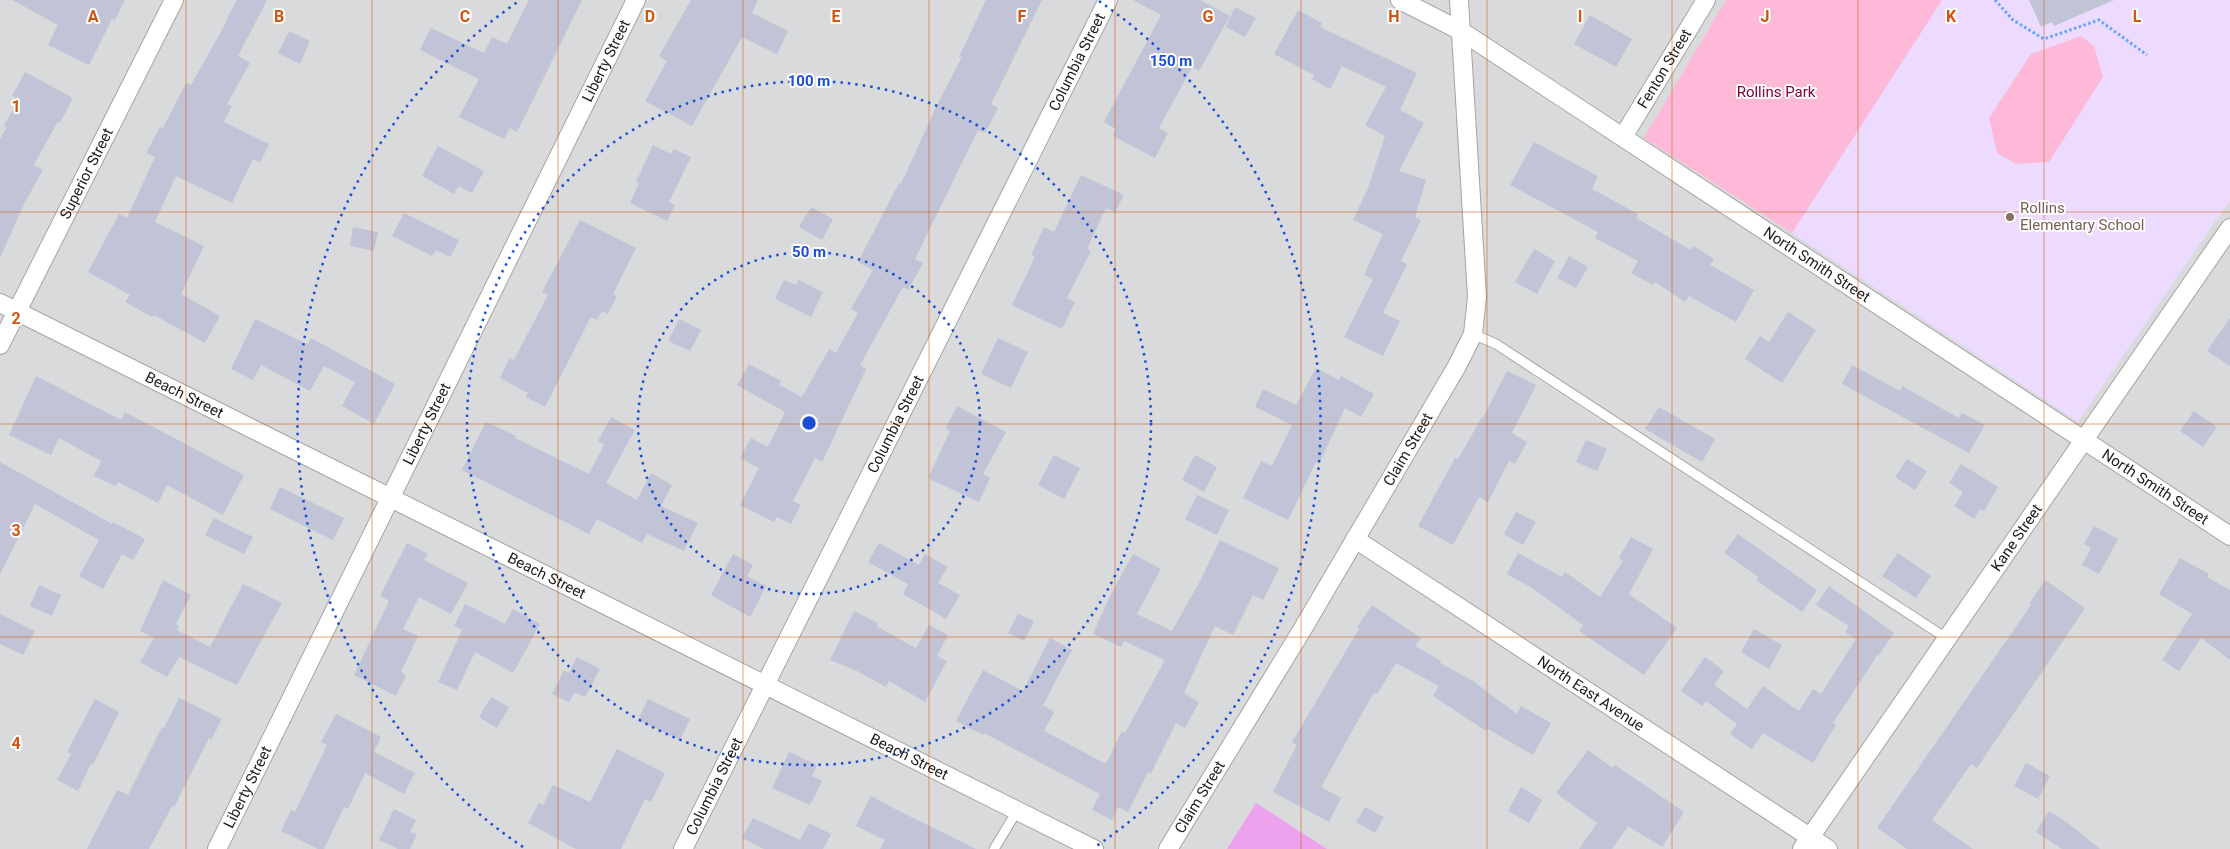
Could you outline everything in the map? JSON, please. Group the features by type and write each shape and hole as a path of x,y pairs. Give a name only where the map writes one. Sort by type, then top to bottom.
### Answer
{"street":[{"name":"Superior Street","path":"0,346 174,0"},
{"name":"Liberty Street","path":"217,849 636,0"},
{"name":"Columbia Street","path":"683,849 1108,0"},
{"name":"North Smith Street","path":"1400,0 1461,31 2230,536"},
{"name":"Claim Street","path":"1168,849 1302,630 1457,366 1473,334 1477,297 1459,0"},
{"name":"Fenton Street","path":"1623,137 1706,0"},
{"name":"Kane Street","path":"1806,843 2230,228"},
{"name":"Beach Street","path":"0,302 1094,849"},
{"name":"North East Avenue","path":"1355,539 1806,843 1828,849"}],"lane":[{"path":"1473,334 1496,344 1946,638"},
{"path":"994,849 1017,811"}],"path":[{"path":"1995,0 2014,20 2044,39 2099,20 2147,56"}],"shaded area":[{"path":"0,0 2230,0 2230,849 0,849"},
{"name":"Rollins Elementary School","path":"1942,0 2230,0 2230,200 2078,422 1792,233"},
{"path":"1256,803 1327,849 1227,849"}],"green space":[{"name":"Rollins Park","path":"1726,0 1942,0 1792,233 1644,138"},
{"path":"2081,36 2094,46 2103,77 2049,162 2016,164 1997,153 1989,118 2031,54"}],"building":[{"path":"12,0 125,0 115,20 112,19 89,65 48,45 58,25"},
{"path":"237,0 267,0 238,56 250,63 227,104 232,106 224,122 269,144 260,163 253,159 232,203 176,176 155,222 204,246 181,294 220,316 205,343 154,315 152,317 125,302 130,295 88,272 119,214 127,218 155,157 146,153 160,127 163,128 186,83 191,85"},
{"path":"529,0 582,0 517,132 510,128 504,139 459,117 479,79 420,50 431,28 484,53 492,37 507,44"},
{"path":"691,0 758,0 752,13 788,31 777,54 742,37 692,126 645,101 667,61 659,56"},
{"path":"986,0 1042,0 991,104 998,108 985,133 978,130 915,259 923,263 908,290 903,287 860,365 866,369 822,462 815,458 793,501 801,505 791,524 777,517 774,522 740,505 759,468 740,458 751,438 768,447 785,412 737,385 749,364 781,381 779,385 802,397 829,349 836,353 858,313 851,309 873,270 858,262 899,183 901,184 936,107 962,57 959,57"},
{"path":"1133,0 1200,0 1230,16 1199,71 1192,67 1159,128 1168,133 1155,158 1113,136 1116,129 1104,122 1161,15"},
{"path":"2029,0 2114,0 2054,26 2052,22 2041,27"},
{"path":"1235,7 1256,18 1245,37 1226,27"},
{"path":"1298,10 1322,23 1320,27 1417,73 1400,110 1424,123 1399,171 1426,180 1415,217 1421,220 1401,261 1407,264 1383,313 1400,321 1383,356 1344,337 1373,279 1364,275 1383,234 1353,220 1368,188 1385,136 1365,125 1386,87 1342,66 1330,89 1312,79 1314,75 1274,54"},
{"path":"1590,15 1632,39 1616,67 1574,44"},
{"path":"289,31 310,41 300,64 278,53"},
{"path":"25,72 73,98 34,165 43,170 24,204 0,258 0,139 7,127 4,126 18,99 12,96"},
{"path":"1534,142 1598,176 1592,189 1638,214 1636,218 1691,250 1694,246 1714,259 1710,265 1754,290 1736,322 1689,296 1685,302 1655,282 1653,285 1631,273 1638,261 1595,238 1598,232 1510,185"},
{"path":"653,145 671,154 674,149 691,157 669,202 675,205 667,221 630,203 639,183 636,182"},
{"path":"438,146 484,171 472,193 459,186 454,194 422,176"},
{"path":"1081,175 1124,195 1115,212 1106,208 1087,249 1091,251 1067,298 1075,302 1062,329 1012,305 1035,257 1031,255 1044,227 1054,232"},
{"path":"811,207 833,219 822,240 799,227"},
{"path":"404,213 459,240 450,257 436,250 432,256 392,236"},
{"path":"580,220 636,248 613,294 617,296 608,314 602,311 597,320 591,317 545,407 526,397 528,393 500,378 510,358 514,360 548,295 542,292"},
{"path":"353,227 378,232 374,251 350,246"},
{"path":"1534,249 1555,261 1537,294 1515,282"},
{"path":"1569,256 1588,267 1576,288 1557,278"},
{"path":"784,280 796,285 799,280 823,292 811,317 775,299"},
{"path":"1788,312 1816,330 1782,383 1745,359 1760,336 1769,342"},
{"path":"2230,318 2230,366 2207,351"},
{"path":"255,319 307,344 311,338 395,384 374,424 342,406 355,382 324,366 310,391 261,365 253,380 231,369"},
{"path":"679,319 701,330 690,351 668,341"},
{"path":"998,338 1028,352 1011,388 981,374"},
{"path":"1852,365 1900,391 1902,386 1959,418 1962,413 1985,425 1969,453 1842,384"},
{"path":"1316,368 1339,380 1341,376 1374,394 1361,417 1345,408 1319,464 1316,462 1288,520 1243,498 1261,461 1272,466 1292,425 1255,407 1263,389 1296,405"},
{"path":"1507,371 1536,385 1512,433 1527,442 1515,464 1509,461 1488,502 1479,497 1453,545 1418,526 1455,458 1458,459 1483,418"},
{"path":"36,376 121,420 125,412 244,475 223,515 167,485 158,503 118,482 116,486 94,476 101,461 59,438 51,455 9,435"},
{"path":"957,406 1006,432 983,474 990,478 979,502 928,478 950,431 945,429"},
{"path":"1659,407 1715,439 1702,462 1645,429"},
{"path":"2194,411 2217,427 2203,447 2180,431"},
{"path":"611,417 635,430 606,483 637,500 651,473 672,485 661,506 698,523 684,551 647,534 642,543 597,519 589,534 462,470 486,422 589,474 604,445 598,441"},
{"path":"1586,440 1607,449 1597,471 1576,462"},
{"path":"1054,455 1080,468 1064,499 1038,485"},
{"path":"1195,455 1217,467 1204,492 1182,480"},
{"path":"1907,459 1927,471 1915,490 1895,477"},
{"path":"0,462 112,524 113,522 145,539 133,560 122,554 103,589 79,576 99,540 35,504 0,574"},
{"path":"1961,464 1998,487 1984,511 1980,509 1974,519 1954,506 1963,492 1949,483"},
{"path":"280,487 344,518 333,540 270,509"},
{"path":"1197,495 1229,510 1217,535 1185,519"},
{"path":"1516,512 1536,522 1523,545 1504,534"},
{"path":"214,518 253,537 244,554 205,535"},
{"path":"2094,526 2118,539 2099,574 2082,565 2091,548 2084,544"},
{"path":"1738,534 1817,590 1802,612 1756,580 1759,577 1724,553"},
{"path":"1631,537 1653,549 1629,594 1677,628 1644,675 1579,631 1583,625 1532,588 1507,574 1518,553 1562,577 1565,572 1600,597 1623,561 1619,558"},
{"path":"1220,540 1279,568 1263,600 1253,595 1233,635 1215,626 1184,693 1199,702 1185,728 1176,723 1151,773 1148,772 1128,812 1118,807 1112,820 1092,810 1100,794 984,733 983,735 956,721 983,670 1023,691 1050,638 1072,650 1043,705 1054,712 1044,731 1106,764 1122,731 1125,733 1165,660 1124,641 1121,647 1093,634 1109,598 1133,554 1161,569 1137,614 1172,631 1198,585"},
{"path":"407,543 428,554 424,560 468,583 451,614 419,597 403,629 418,636 401,672 406,675 396,696 354,675 389,601 380,596"},
{"path":"879,543 919,565 925,554 948,567 938,583 960,595 946,619 903,594 908,584 868,562"},
{"path":"1898,553 1931,576 1916,598 1882,576"},
{"path":"733,554 753,565 747,576 766,586 750,617 711,595"},
{"path":"2180,558 2209,574 2207,577 2230,590 2230,660 2201,638 2179,671 2162,660 2192,614 2159,594"},
{"path":"163,580 191,595 176,624 179,626 177,630 210,647 243,584 282,603 237,685 179,657 167,677 140,662 154,638 140,631"},
{"path":"2045,580 2085,608 1977,768 1971,764 1932,820 1973,849 1907,849 1877,828 2031,605 2029,604"},
{"path":"39,585 61,595 52,616 30,606"},
{"path":"1829,586 1894,633 1833,723 1836,725 1813,763 1763,733 1752,749 1730,734 1737,724 1706,701 1702,706 1681,691 1705,657 1724,671 1714,685 1747,709 1763,686 1799,711 1813,689 1821,694 1856,639 1845,632 1849,626 1816,605"},
{"path":"465,604 505,624 513,609 540,624 513,673 475,652 457,690 438,682 462,630 454,626"},
{"path":"1372,605 1421,638 1415,646 1441,661 1440,663 1473,681 1517,714 1521,706 1551,723 1533,755 1488,729 1486,731 1433,696 1439,686 1396,663 1377,694 1374,692 1321,787 1341,798 1329,822 1273,792 1297,745 1292,742 1359,629 1357,627"},
{"path":"854,611 878,623 876,626 916,648 929,625 948,635 937,656 947,661 925,702 889,681 886,687 855,670 830,660"},
{"path":"0,614 35,631 23,655 0,644"},
{"path":"1018,614 1034,621 1024,641 1008,633"},
{"path":"1754,629 1782,645 1769,669 1741,652"},
{"path":"577,657 600,669 585,697 575,692 569,702 552,694 564,670 569,673"},
{"path":"491,697 509,707 497,728 479,717"},
{"path":"179,698 222,719 211,740 209,738 174,807 172,806 149,849 87,849 117,790 128,795 162,727 164,728"},
{"path":"95,699 119,712 78,791 57,780 71,754 67,752"},
{"path":"648,699 690,719 680,740 638,720"},
{"path":"336,714 381,737 374,752 415,773 404,794 365,773 348,809 344,807 324,849 318,849 281,831 291,810 295,812 327,745 321,742"},
{"path":"617,749 665,773 651,802 645,799 621,849 576,849 528,823 539,803 543,805 553,785 590,802"},
{"path":"1588,750 1613,768 1615,765 1684,812 1662,847 1628,826 1612,849 1579,849 1597,823 1556,793"},
{"path":"789,752 817,765 812,776 822,781 810,805 772,788"},
{"path":"2026,763 2050,776 2038,799 2014,786"},
{"path":"1521,787 1542,800 1529,823 1508,811"},
{"path":"871,796 976,849 880,849 885,840 856,826"},
{"path":"1365,807 1384,817 1375,833 1356,822"},
{"path":"394,809 416,820 410,832 417,834 410,849 398,849 379,840"},
{"path":"2049,811 2068,823 2100,849 2062,849 2036,832"},
{"path":"753,818 800,840 809,823 831,834 823,849 764,849 742,838"}],"place":[{"name":"Rollins Elementary School","path":"2010,217"}]}
